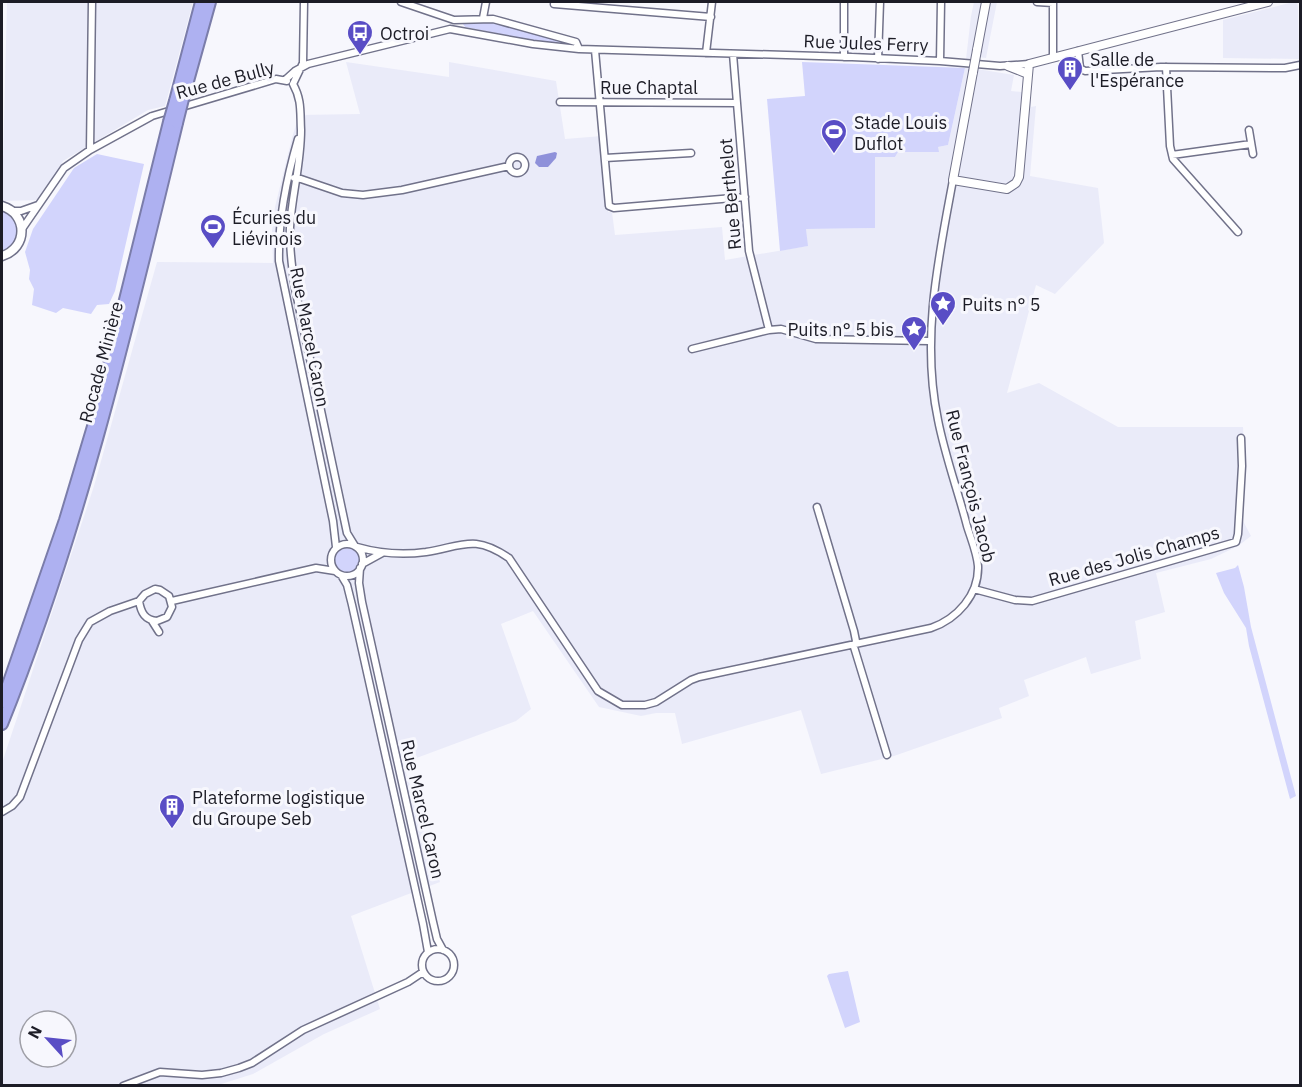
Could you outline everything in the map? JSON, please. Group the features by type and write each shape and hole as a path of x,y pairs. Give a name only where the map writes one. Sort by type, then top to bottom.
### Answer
{"highway":[{"name":"Rocade Minière","path":"2,702 39,598 94,424 179,100 201,2"},
{"name":"Rocade Minière","path":"179,100 210,2"},
{"name":"Rocade Minière","path":"2,724 60,563 102,425 128,329 173,123"}],"main road":[{"path":"2,256 20,242 22,229 19,219 5,206"}],"street":[{"path":"90,150 92,2"},
{"path":"302,68 304,2"},
{"path":"401,2 454,20 493,19 576,42 579,49"},
{"path":"483,18 486,2"},
{"path":"706,53 712,2"},
{"path":"844,2 844,57"},
{"path":"878,59 880,2"},
{"path":"940,61 941,2"},
{"name":"Rue François Jacob","path":"383,553 424,552 473,543 494,548 509,558 596,690 622,705 645,705 656,702 691,680 940,625 954,617 974,589 978,566 938,422 933,395 930,341 937,262 986,2"},
{"path":"1037,2 1053,2 1053,57"},
{"name":"Rue Jules Ferry","path":"456,29 533,44 579,49 844,57 1008,66 1029,64 1268,2"},
{"path":"554,4 609,4 711,17"},
{"path":"454,20 456,29"},
{"name":"Rue de Bully","path":"22,229 64,168 90,150 152,116 276,79 285,80 308,64 436,31 456,29"},
{"path":"595,50 609,206 614,208 745,197"},
{"path":"1078,51 1080,68 1085,71 1166,67 1285,68 1300,65"},
{"name":"Rue Berthelot","path":"733,54 749,251 768,330"},
{"path":"953,180 1007,189 1016,183 1019,177 1029,64"},
{"path":"1008,66 1028,74"},
{"path":"1166,67 1172,155 1178,166 1238,232"},
{"name":"Rue de Bully","path":"293,84 302,68"},
{"path":"285,80 293,84"},
{"name":"Rue Marcel Caron","path":"293,84 302,106 300,133 288,177 278,236 279,261 333,521 336,547"},
{"name":"Rue Chaptal","path":"560,102 737,103"},
{"path":"1249,130 1253,154"},
{"name":"Rue Marcel Caron","path":"300,133 302,136 290,226 291,262 347,533 356,547"},
{"path":"1172,155 1251,144"},
{"path":"605,159 691,153"},
{"path":"288,177 342,193 363,195 402,190 509,166"},
{"path":"5,206 21,212 39,205"},
{"path":"279,261 291,262"},
{"path":"692,349 768,330 781,329 816,339 930,341"},
{"name":"Rue des Jolis Champs","path":"974,589 1015,600 1032,601 1236,542 1242,466 1241,438"},
{"path":"817,507 854,630 855,644 887,755"},
{"path":"316,568 331,556 336,547 347,544 383,553"},
{"path":"356,547 362,555 361,566"},
{"path":"172,601 316,568 350,575 383,553"},
{"path":"331,556 331,564 338,573"},
{"name":"Rue Marcel Caron","path":"361,566 359,583 362,602 388,724 435,930 443,950"},
{"name":"Rue Marcel Caron","path":"338,573 346,581 352,605 428,952"},
{"path":"2,812 20,797 80,640 90,622 110,611 139,602 145,594 155,589 165,592 172,601 171,612 163,620 159,632 152,621 146,618 140,610 139,602"},
{"path":"124,607 140,610"},
{"path":"152,621 163,620"},
{"path":"433,949 443,950 451,955 453,961 451,974 440,981 428,978 423,972 422,962 428,952 433,949"},
{"path":"123,1086 146,1075 160,1072 202,1075 239,1068 252,1063 303,1030 408,982 423,972"}],"shaded area":[{"path":"7,2 193,2 165,106 148,110 63,161 43,200 2,201"},
{"path":"974,2 997,2 986,58 979,57 977,69 1014,75 1011,91 1022,92 1022,100 1031,99 1031,107 1036,106 1030,176 1098,188 1104,243 1055,294 1036,285 1007,393 1039,383 1118,427 1243,427 1245,458 1242,511 1243,521 1251,536 1238,546 1211,559 1156,573 1165,612 1135,621 1141,659 1091,674 1086,657 1024,680 1029,696 999,708 1002,718 894,756 821,774 801,710 682,744 675,713 641,716 599,707 533,611 501,624 531,709 516,721 403,763 440,882 351,916 380,1009 324,1034 253,1074 218,1085 2,1086 2,763 94,486 157,262 273,263 272,230 275,207 299,115 360,114 346,62 449,77 449,62 556,81 565,139 602,136 608,212 612,212 615,235 722,227 725,260 807,246 806,229 875,228 875,157 895,157 898,152 938,152 938,147 948,145 965,68"},
{"path":"1297,2 1298,7 1299,59 1223,58 1223,20"},
{"path":"460,20 493,20 572,42 571,45 531,40 465,27"},
{"name":"Stade Louis Duflot","path":"802,62 965,68 948,145 938,147 939,152 898,152 895,157 875,157 875,228 806,229 808,246 780,251 767,99 805,96"},
{"path":"97,154 144,164 115,291 109,304 97,305 91,314 63,308 56,313 32,305 34,289 29,279 30,270 25,252 33,229 74,168"},
{"path":"2,211 13,220 17,231 13,243 2,251"},
{"path":"342,548 352,548 359,555 359,565 352,572 342,572 335,565 335,555"},
{"path":"1238,565 1251,627 1296,796 1290,799 1246,628 1224,593 1216,573"},
{"path":"848,971 860,1022 845,1028 827,976"}],"water":[{"path":"557,153 556,158 548,167 539,167 535,163 537,156"}],"place":[{"name":"Octroi","path":"360,56"},
{"name":"Salle de l'Espérance","path":"1070,92"},
{"name":"Stade Louis Duflot","path":"834,155"},
{"name":"Écuries du Liévinois","path":"213,250"},
{"name":"Puits n° 5","path":"943,327"},
{"name":"Puits n° 5 bis","path":"914,352"},
{"name":"Plateforme logistique du Groupe Seb","path":"172,830"}]}
